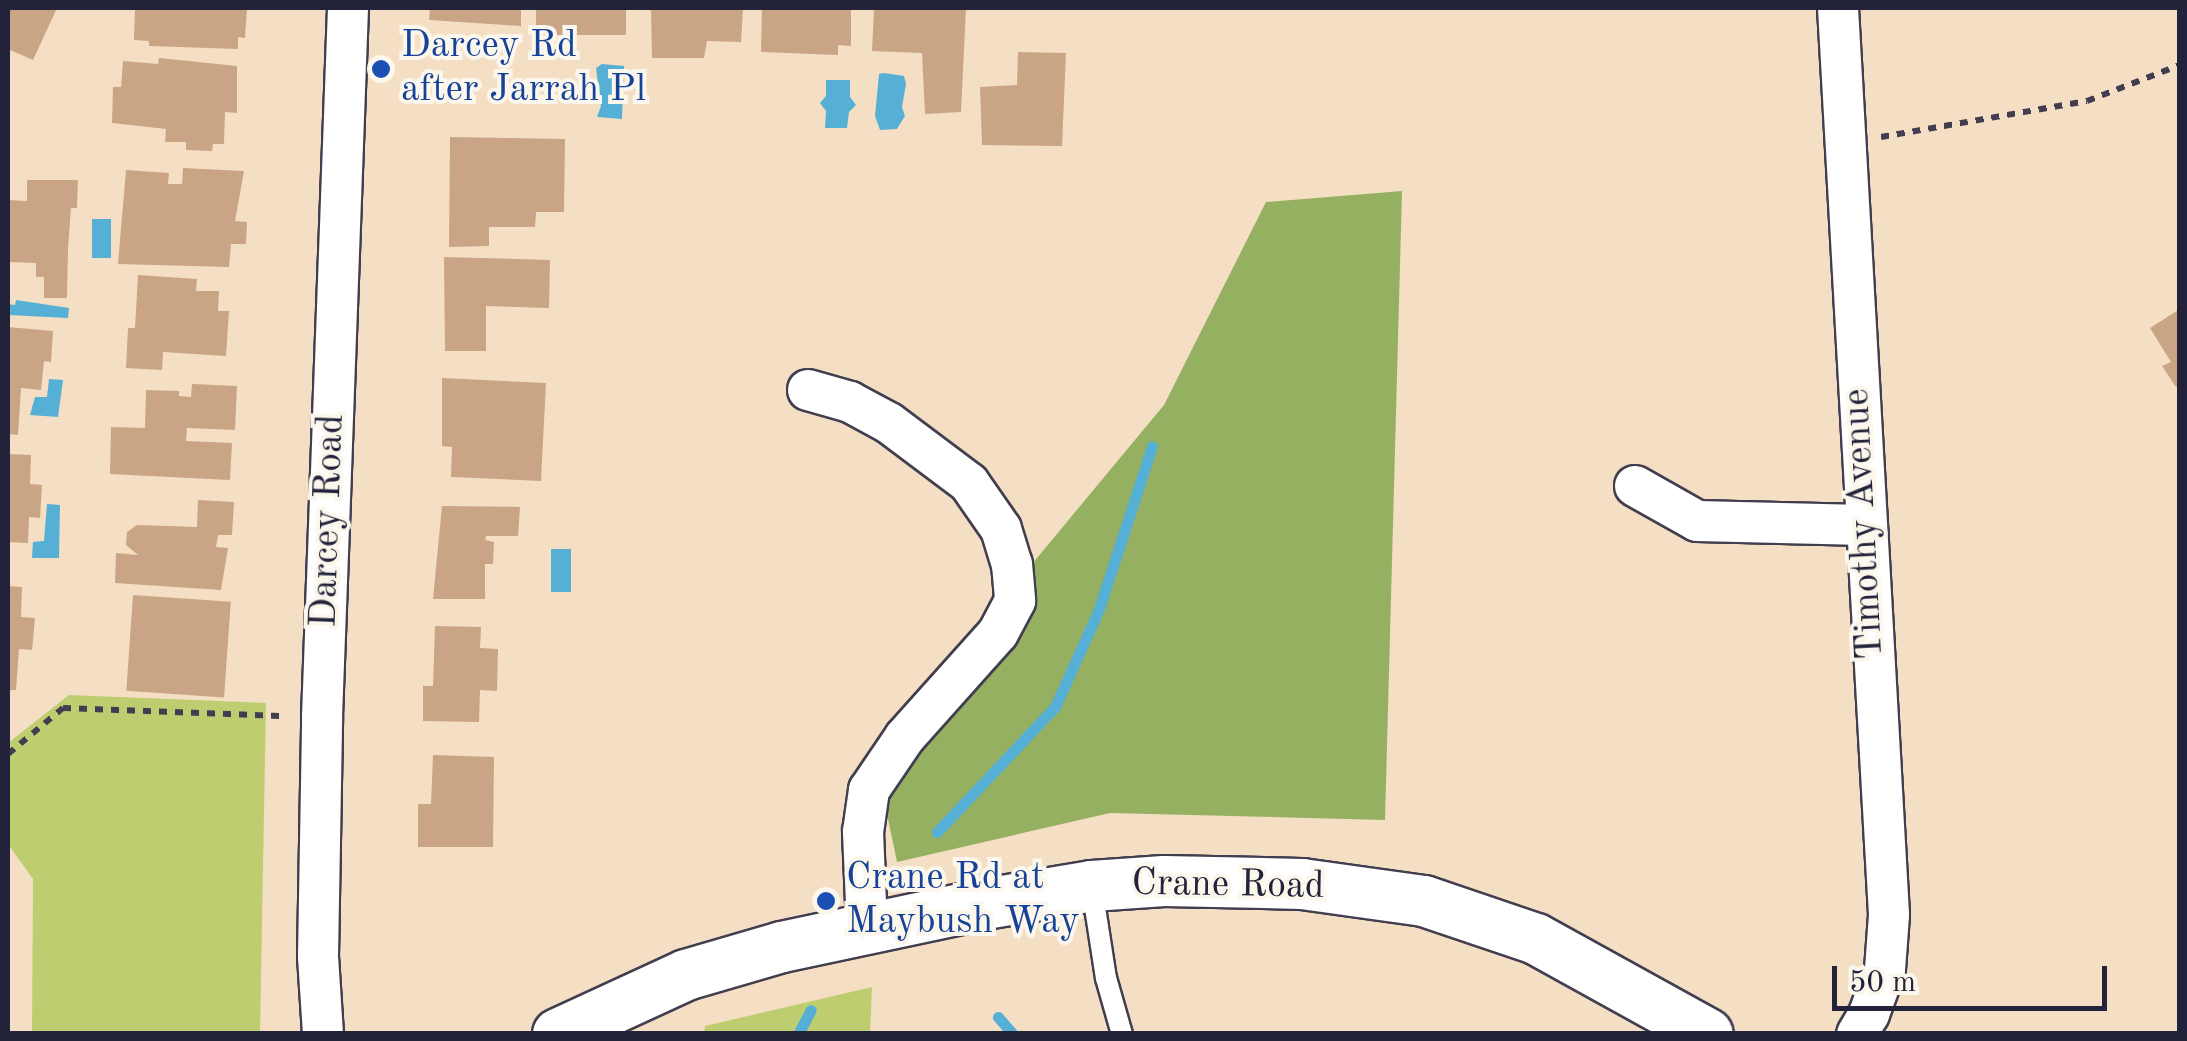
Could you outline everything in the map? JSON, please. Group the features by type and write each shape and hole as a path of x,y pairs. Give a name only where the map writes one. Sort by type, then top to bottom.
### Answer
{"street":[{"name":"Darcey Road","path":"323,1034 318,956 322,717 348,8"},
{"name":"Timothy Avenue","path":"1838,8 1864,525 1889,915 1885,970 1858,1034"},
{"path":"808,390 850,402 889,423 969,483 1001,529 1012,564 1015,601 998,633 905,737 869,790 863,832 868,928"},
{"path":"1635,486 1697,521 1864,525"},
{"name":"Crane Road","path":"558,1034 686,975 868,928 1092,886 1164,881 1302,884 1424,901 1536,938 1708,1034"}],"lane":[{"path":"1092,886 1106,978 1122,1034"}],"path":[{"path":"1845,143 2087,102 2180,65"},
{"path":"8,754 63,708 322,717"}],"green space":[{"path":"1402,191 1385,820 1110,813 897,862 883,795 1027,570 1164,405 1266,202"},
{"path":"69,695 266,703 260,1033 32,1033 33,879 8,844 8,743"},
{"path":"872,987 870,1033 704,1033 705,1026"}],"water":[{"path":"602,64 624,66 622,119 597,117 601,106 596,68"},
{"path":"879,74 904,76 906,84 902,107 905,116 897,129 880,130 875,116"},
{"path":"826,80 850,80 850,97 856,105 849,112 847,128 825,128 826,111 820,103 826,96"},
{"path":"92,219 111,219 111,258 92,258"},
{"path":"16,300 69,308 68,318 8,315 8,304 15,305"},
{"path":"49,379 63,380 58,417 30,415 35,397 47,397"},
{"path":"47,504 60,505 59,558 32,558 33,542 44,541"},
{"path":"551,549 571,549 571,592 551,592"}],"building":[{"path":"8,8 57,8 33,60 8,49"},
{"path":"135,8 247,8 245,38 238,37 238,49 149,46 149,41 134,40"},
{"path":"430,8 521,8 521,26 429,20"},
{"path":"536,8 626,8 626,35 536,35"},
{"path":"651,8 743,8 741,42 707,41 704,58 652,58"},
{"path":"762,8 851,8 851,46 838,45 838,55 761,52"},
{"path":"874,8 966,8 961,112 925,114 922,53 872,51"},
{"path":"1018,52 1066,53 1062,146 982,145 980,87 1017,85"},
{"path":"159,58 237,66 237,113 225,112 224,144 213,144 212,151 186,150 186,142 165,142 166,129 112,123 113,87 121,87 123,61 158,64"},
{"path":"450,137 565,139 564,212 536,212 535,227 489,227 489,246 449,247"},
{"path":"183,168 244,171 235,221 247,222 246,244 231,244 229,267 118,264 126,170 169,173 168,184 182,184"},
{"path":"27,180 78,180 77,208 71,208 67,298 44,298 44,277 36,277 36,263 8,262 8,200 27,201"},
{"path":"444,257 550,260 549,308 486,306 486,351 445,351"},
{"path":"138,275 197,279 196,291 219,291 218,311 229,311 226,356 163,352 162,370 126,368 128,328 135,328"},
{"path":"2180,309 2180,384 2176,387 2162,366 2171,362 2150,328"},
{"path":"8,327 53,331 51,362 44,361 41,390 21,388 18,435 8,434"},
{"path":"442,378 546,383 541,481 451,477 452,447 442,446"},
{"path":"192,384 237,386 235,430 187,428 186,441 232,443 230,480 110,474 111,427 145,428 146,390 179,391 179,396 191,397"},
{"path":"8,454 31,455 30,484 42,485 40,518 29,517 28,543 8,542"},
{"path":"198,500 234,502 232,535 218,535 216,547 228,548 221,590 115,583 116,553 138,555 126,545 127,532 137,525 197,527"},
{"path":"442,506 520,507 518,536 486,536 485,540 494,542 493,564 485,564 485,599 433,599"},
{"path":"8,586 22,587 21,617 35,618 32,650 19,649 16,690 8,690"},
{"path":"133,595 231,602 224,698 126,691"},
{"path":"435,626 481,627 480,648 498,649 497,691 480,690 479,722 423,721 423,686 433,686"},
{"path":"433,755 494,757 493,847 418,847 418,804 431,804"}],"waterway":[{"path":"937,832 1055,707 1099,609 1152,446"},
{"path":"798,1034 811,1010"},
{"path":"998,1017 1013,1034"}],"place":[{"name":"Darcey Rd after Jarrah Pl","path":"381,69"},
{"name":"Crane Rd at Maybush Way","path":"826,901"}]}
